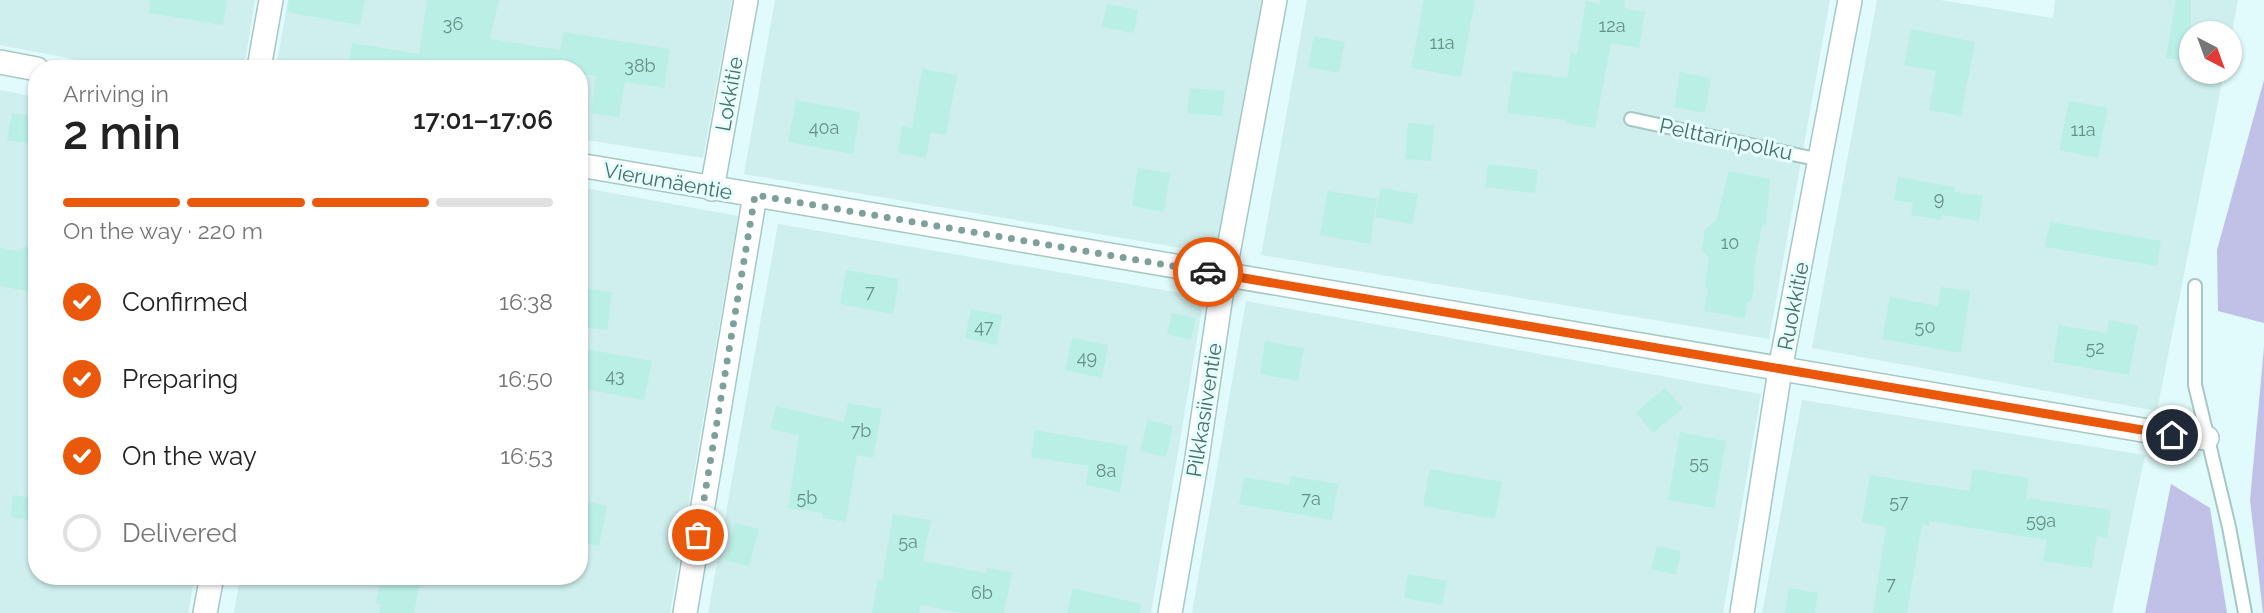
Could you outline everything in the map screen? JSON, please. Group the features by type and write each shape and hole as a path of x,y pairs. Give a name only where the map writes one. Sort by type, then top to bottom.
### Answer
{"street":[{"path":"260,60 271,0"},
{"name":"Lokkitie","path":"712,189 746,0"},
{"name":"Pilkkasiiventie","path":"1170,613 1197,458 1224,275 1275,0"},
{"name":"Ruokkitie","path":"1742,613 1780,370 1850,0"},
{"path":"0,62 28,67"},
{"name":"Vierumäentie","path":"588,167 1780,370 2172,435 2207,438"},
{"path":"685,613 755,195"},
{"path":"205,613 210,585"}],"lane":[{"name":"Pelttarinpolku","path":"1631,119 1820,160"},
{"path":"2195,286 2195,385 2229,527 2245,613"}],"shaded area":[{"path":"0,0 255,0 245,60 78,60 0,45"},
{"path":"288,0 732,0 703,158 588,140 588,60 277,60"},
{"path":"775,0 1264,0 1217,254 744,174"},
{"path":"1307,0 1830,0 1769,339 1261,255"},
{"path":"1877,0 1940,0 2053,18 2055,0 2238,0 2234,21 2179,21 2179,84 2222,84 2157,411 1812,348"},
{"path":"2264,80 2264,323 2218,311 2217,250"},
{"path":"0,90 28,95 28,585 193,585 188,613 0,613"},
{"path":"588,189 738,216 670,613 234,613 239,585 588,585"},
{"path":"778,224 1204,297 1151,613 708,613"},
{"path":"1246,301 1761,394 1723,613 1192,613"},
{"path":"2264,347 2264,613 2263,613 2250,500"},
{"path":"1802,400 2145,455 2112,613 1762,613"},
{"path":"2171,484 2210,508 2227,613 2145,613"}],"building":[{"path":"150,0 227,0 223,25 149,13"},
{"path":"289,0 365,0 360,25 287,12"},
{"path":"427,0 499,0 490,39 560,50 563,32 670,49 664,88 625,82 619,117 591,113 596,76 588,75 588,60 349,60 352,43 419,54"},
{"path":"1424,0 1475,0 1461,77 1411,68"},
{"path":"1601,0 1625,0 1624,8 1645,12 1639,48 1611,43 1595,128 1566,123 1567,120 1507,113 1513,71 1567,78 1571,53 1577,54 1586,1 1600,4"},
{"path":"2176,0 2191,0 2191,21 2179,21 2179,60 2166,58"},
{"path":"1107,4 1138,10 1134,33 1102,27"},
{"path":"1911,29 1975,42 1961,116 1929,110 1936,71 1904,65"},
{"path":"1314,36 1345,42 1339,73 1308,67"},
{"path":"922,69 957,75 946,135 931,132 926,158 898,153 902,126 912,128"},
{"path":"1680,72 1711,78 1705,113 1674,107"},
{"path":"1190,88 1225,91 1222,116 1187,113"},
{"path":"796,100 860,112 853,154 788,142"},
{"path":"2069,101 2108,108 2098,158 2059,150"},
{"path":"12,113 28,116 28,144 7,140"},
{"path":"1408,123 1434,125 1431,161 1405,159"},
{"path":"1488,164 1538,170 1535,193 1485,187"},
{"path":"1138,168 1170,173 1164,212 1132,206"},
{"path":"1729,171 1770,179 1766,224 1762,226 1755,261 1754,289 1751,301 1747,303 1745,318 1704,311 1709,259 1702,249 1705,229 1716,221"},
{"path":"1898,177 1955,187 1954,192 1983,196 1979,221 1942,215 1941,220 1911,215 1913,203 1894,200"},
{"path":"1381,188 1418,194 1413,224 1375,217"},
{"path":"1328,191 1377,199 1370,244 1320,235"},
{"path":"2050,222 2161,241 2157,266 2045,247"},
{"path":"28,247 28,291 0,286 0,248 19,251"},
{"path":"846,270 899,279 893,314 840,304"},
{"path":"1941,287 1970,291 1961,353 1882,339 1890,297 1938,306"},
{"path":"588,289 612,292 607,330 588,328"},
{"path":"971,309 1002,315 997,345 965,338"},
{"path":"1172,313 1196,318 1191,340 1167,334"},
{"path":"2109,320 2138,326 2129,375 2053,362 2059,325 2107,333"},
{"path":"1072,338 1108,345 1102,378 1065,370"},
{"path":"1265,341 1304,348 1298,381 1260,374"},
{"path":"588,349 652,361 644,400 588,390"},
{"path":"1665,388 1683,408 1653,433 1636,412"},
{"path":"848,403 882,409 873,458 857,455 846,522 823,518 823,513 788,508 799,435 770,429 776,406 844,422"},
{"path":"1148,420 1173,426 1166,457 1140,451"},
{"path":"1035,430 1128,446 1120,492 1086,485 1089,466 1031,457"},
{"path":"1680,432 1726,441 1714,508 1668,500"},
{"path":"1430,469 1502,482 1495,519 1423,506"},
{"path":"1973,469 2029,478 2026,498 2111,510 2107,538 2097,536 2092,568 2043,561 2047,540 1930,521 1929,526 1922,524 1907,613 1873,613 1886,527 1862,522 1870,475 1969,491"},
{"path":"1291,476 1338,484 1332,520 1239,504 1244,477 1289,485"},
{"path":"13,495 28,498 28,520 10,517"},
{"path":"588,502 607,506 599,546 588,544"},
{"path":"893,514 931,520 923,561 986,573 987,568 1012,572 1004,613 962,613 921,605 919,613 872,613 878,579 882,580"},
{"path":"735,523 759,529 749,566 725,560"},
{"path":"1657,546 1681,551 1676,575 1651,569"},
{"path":"1408,574 1447,581 1442,605 1404,598"},
{"path":"379,585 419,585 414,613 379,613 381,604 376,603"},
{"path":"1073,588 1141,604 1140,613 1067,613"},
{"path":"1789,588 1818,593 1815,613 1785,613"}],"way so far":[{"path":"698,535 755,195 1208,272"}],"route":[{"path":"1208,272 2172,435"}]}
